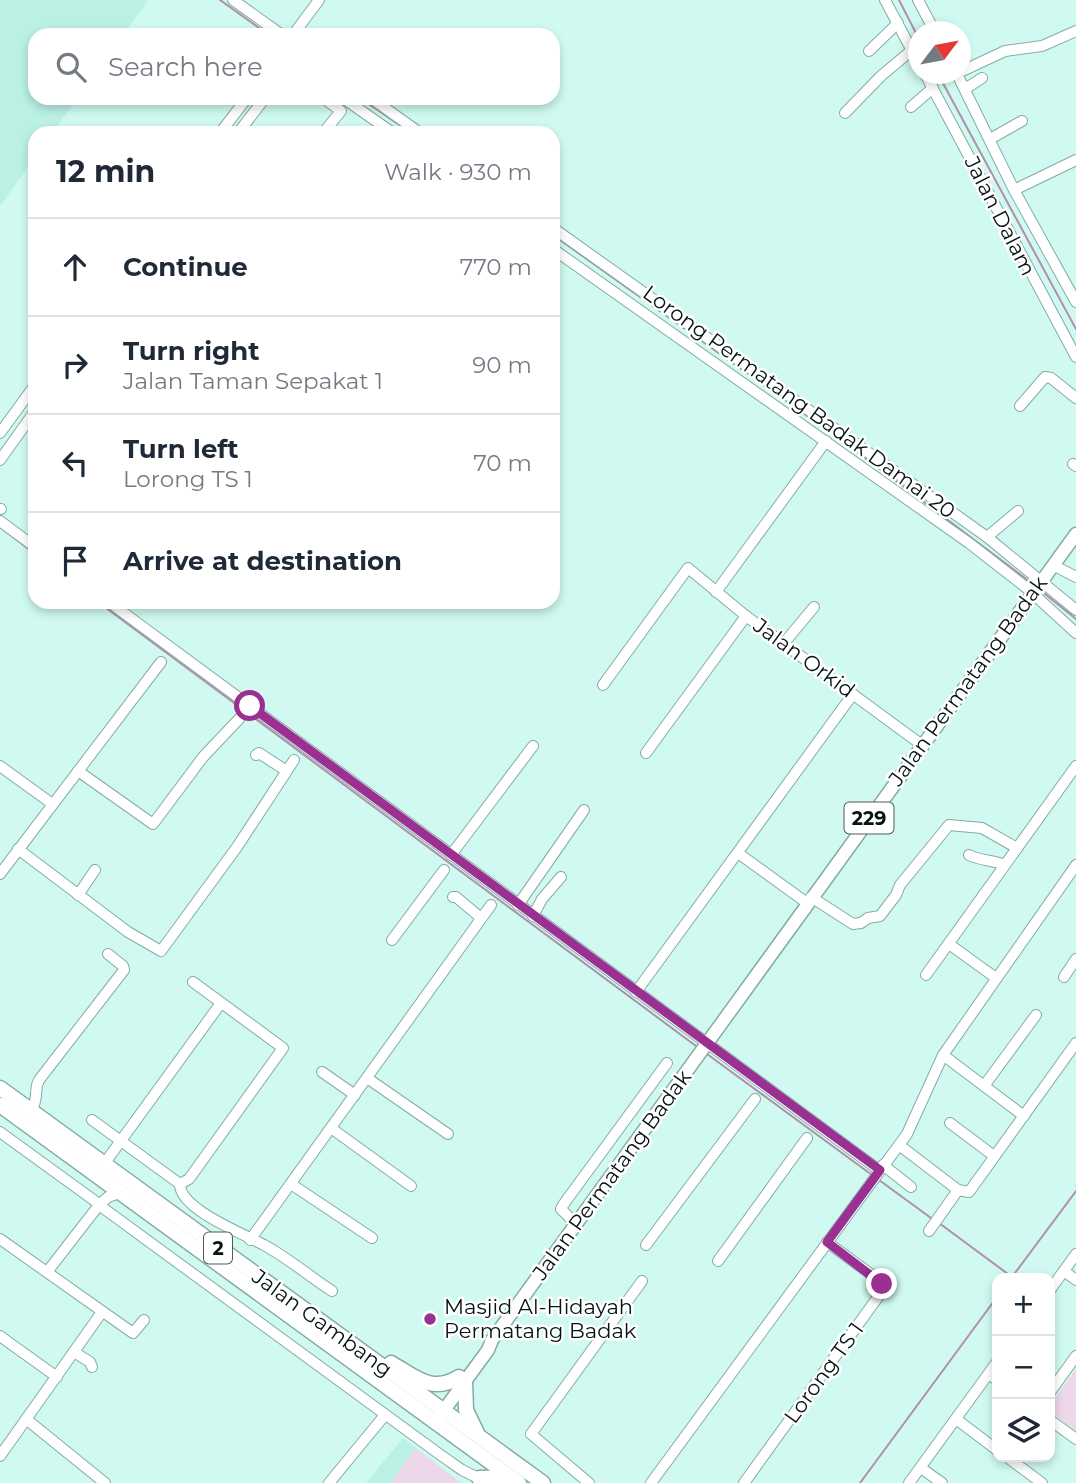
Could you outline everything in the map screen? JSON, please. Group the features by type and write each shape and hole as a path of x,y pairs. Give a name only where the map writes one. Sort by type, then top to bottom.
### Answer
{"highway":[{"name":"Jalan Gambang","path":"0,1088 335,1331 514,1480"},
{"name":"Jalan Gambang","path":"0,1105 119,1193 436,1414 480,1437 543,1483"},
{"path":"335,1331 426,1382 440,1386 462,1379 466,1410 480,1437"},
{"path":"485,1481 514,1480"}],"main road":[{"name":"Jalan Permatang Badak","path":"436,1414 488,1350 492,1340 809,900 1076,534"}],"street":[{"path":"233,0 272,28"},
{"path":"298,28 319,0"},
{"path":"885,0 908,42"},
{"path":"918,0 929,21"},
{"path":"869,51 898,23"},
{"path":"971,67 1005,51 1042,46 1076,31"},
{"path":"845,113 881,76 908,53"},
{"path":"965,89 982,78"},
{"name":"Jalan Dalam","path":"931,84 1032,279 1076,357"},
{"path":"963,84 981,111 990,139 1014,190 1076,302"},
{"path":"911,107 933,88"},
{"path":"225,126 242,105"},
{"path":"244,126 260,105"},
{"path":"329,126 341,111 333,105"},
{"path":"353,105 383,126"},
{"path":"381,105 410,126"},
{"path":"990,139 1022,121"},
{"path":"1014,190 1076,160"},
{"name":"Lorong Permatang Badak Damai 20","path":"560,233 988,537 1076,610"},
{"path":"560,254 969,543 1076,634"},
{"path":"1020,406 1045,377 1051,377 1076,398"},
{"path":"0,433 28,395"},
{"path":"0,460 28,421"},
{"path":"716,592 826,441"},
{"path":"988,537 1018,511"},
{"path":"0,520 28,542"},
{"path":"1053,565 1076,577"},
{"name":"Jalan Orkid","path":"603,685 688,568 746,616 922,745"},
{"path":"784,643 814,607"},
{"path":"118,609 636,992 880,1169 911,1187"},
{"path":"646,753 746,616"},
{"path":"0,874 51,803 56,801 161,662"},
{"path":"636,992 853,694"},
{"path":"78,771 153,824 203,757 239,719"},
{"path":"451,855 533,746"},
{"path":"256,755 259,753 285,771"},
{"path":"18,849 128,932 157,950 163,949 237,847 294,760"},
{"path":"926,975 1076,766"},
{"path":"1,768 51,803"},
{"path":"518,905 584,810"},
{"path":"737,853 809,900 853,924 880,916 896,895 900,884 917,866 946,826 982,828 1017,848"},
{"path":"969,855 979,860 1005,865"},
{"path":"651,1483 898,1145 913,1122 943,1055 1076,865"},
{"path":"79,895 95,870"},
{"path":"392,940 444,870"},
{"path":"533,916 542,899 561,877"},
{"path":"453,897 481,918"},
{"path":"250,1240 491,905"},
{"path":"949,944 996,978"},
{"path":"31,1111 37,1098 37,1083 124,970 123,966 108,954"},
{"path":"1064,976 1076,959"},
{"path":"180,1184 190,1179 283,1048 193,982"},
{"path":"104,1164 221,1003"},
{"path":"984,1086 1036,1015"},
{"path":"933,1225 995,1156 1076,1043"},
{"path":"943,1055 1024,1116"},
{"path":"576,1224 563,1213 563,1205 667,1063"},
{"path":"322,1072 355,1096"},
{"path":"367,1078 448,1134"},
{"path":"646,1245 755,1099"},
{"path":"92,1120 180,1184"},
{"path":"950,1123 995,1156"},
{"path":"331,1128 411,1186"},
{"path":"0,1132 462,1471 485,1481"},
{"path":"718,1261 807,1139"},
{"path":"898,1145 963,1191"},
{"path":"47,1272 97,1203 102,1191 102,1180"},
{"path":"180,1184 183,1198 198,1209 250,1240 264,1245 332,1291"},
{"path":"291,1184 372,1238"},
{"path":"97,1203 119,1193"},
{"path":"186,1224 198,1209"},
{"path":"0,1239 132,1333 135,1333 144,1320"},
{"name":"Lorong TS 1","path":"744,1483 883,1290 880,1282 827,1242"},
{"path":"1055,1283 1076,1254"},
{"path":"1064,1271 1076,1280"},
{"path":"589,1483 531,1434 642,1282"},
{"path":"0,1456 102,1312"},
{"path":"0,1336 57,1377"},
{"path":"74,1352 90,1362 92,1367"},
{"path":"1055,1385 1076,1356"},
{"path":"909,1483 956,1419 992,1378"},
{"path":"330,1483 385,1415"},
{"path":"26,1419 105,1483"},
{"path":"956,1419 992,1446"},
{"path":"1055,1424 1076,1439"},
{"path":"1014,1462 1042,1483"},
{"path":"920,1468 936,1481"}],"shaded area":[{"path":"0,0 148,0 128,28 28,28 28,105 73,105 57,126 28,126 28,167 0,206"},
{"path":"1076,1369 1076,1431 1055,1415 1055,1398"},
{"path":"403,1438 461,1483 366,1483"},
{"path":"416,1448 461,1483 390,1483"}],"waterway":[{"path":"220,0 259,28"},
{"path":"899,0 910,21"},
{"path":"943,84 1076,329"},
{"path":"370,105 401,126"},
{"path":"560,240 848,445 1029,581"},
{"path":"0,527 28,549"},
{"path":"1045,594 1076,619"},
{"path":"107,609 696,1046"},
{"path":"707,1054 872,1175"},
{"path":"879,1180 931,1218"},
{"path":"1015,1273 1076,1191"},
{"path":"939,1223 1007,1273"},
{"path":"860,1483 992,1304"}],"place":[{"name":"Masjid Al-Hidayah Permatang Badak","path":"430,1319"}],"route":[{"path":"250,706 880,1170 827,1242 882,1284"}]}
